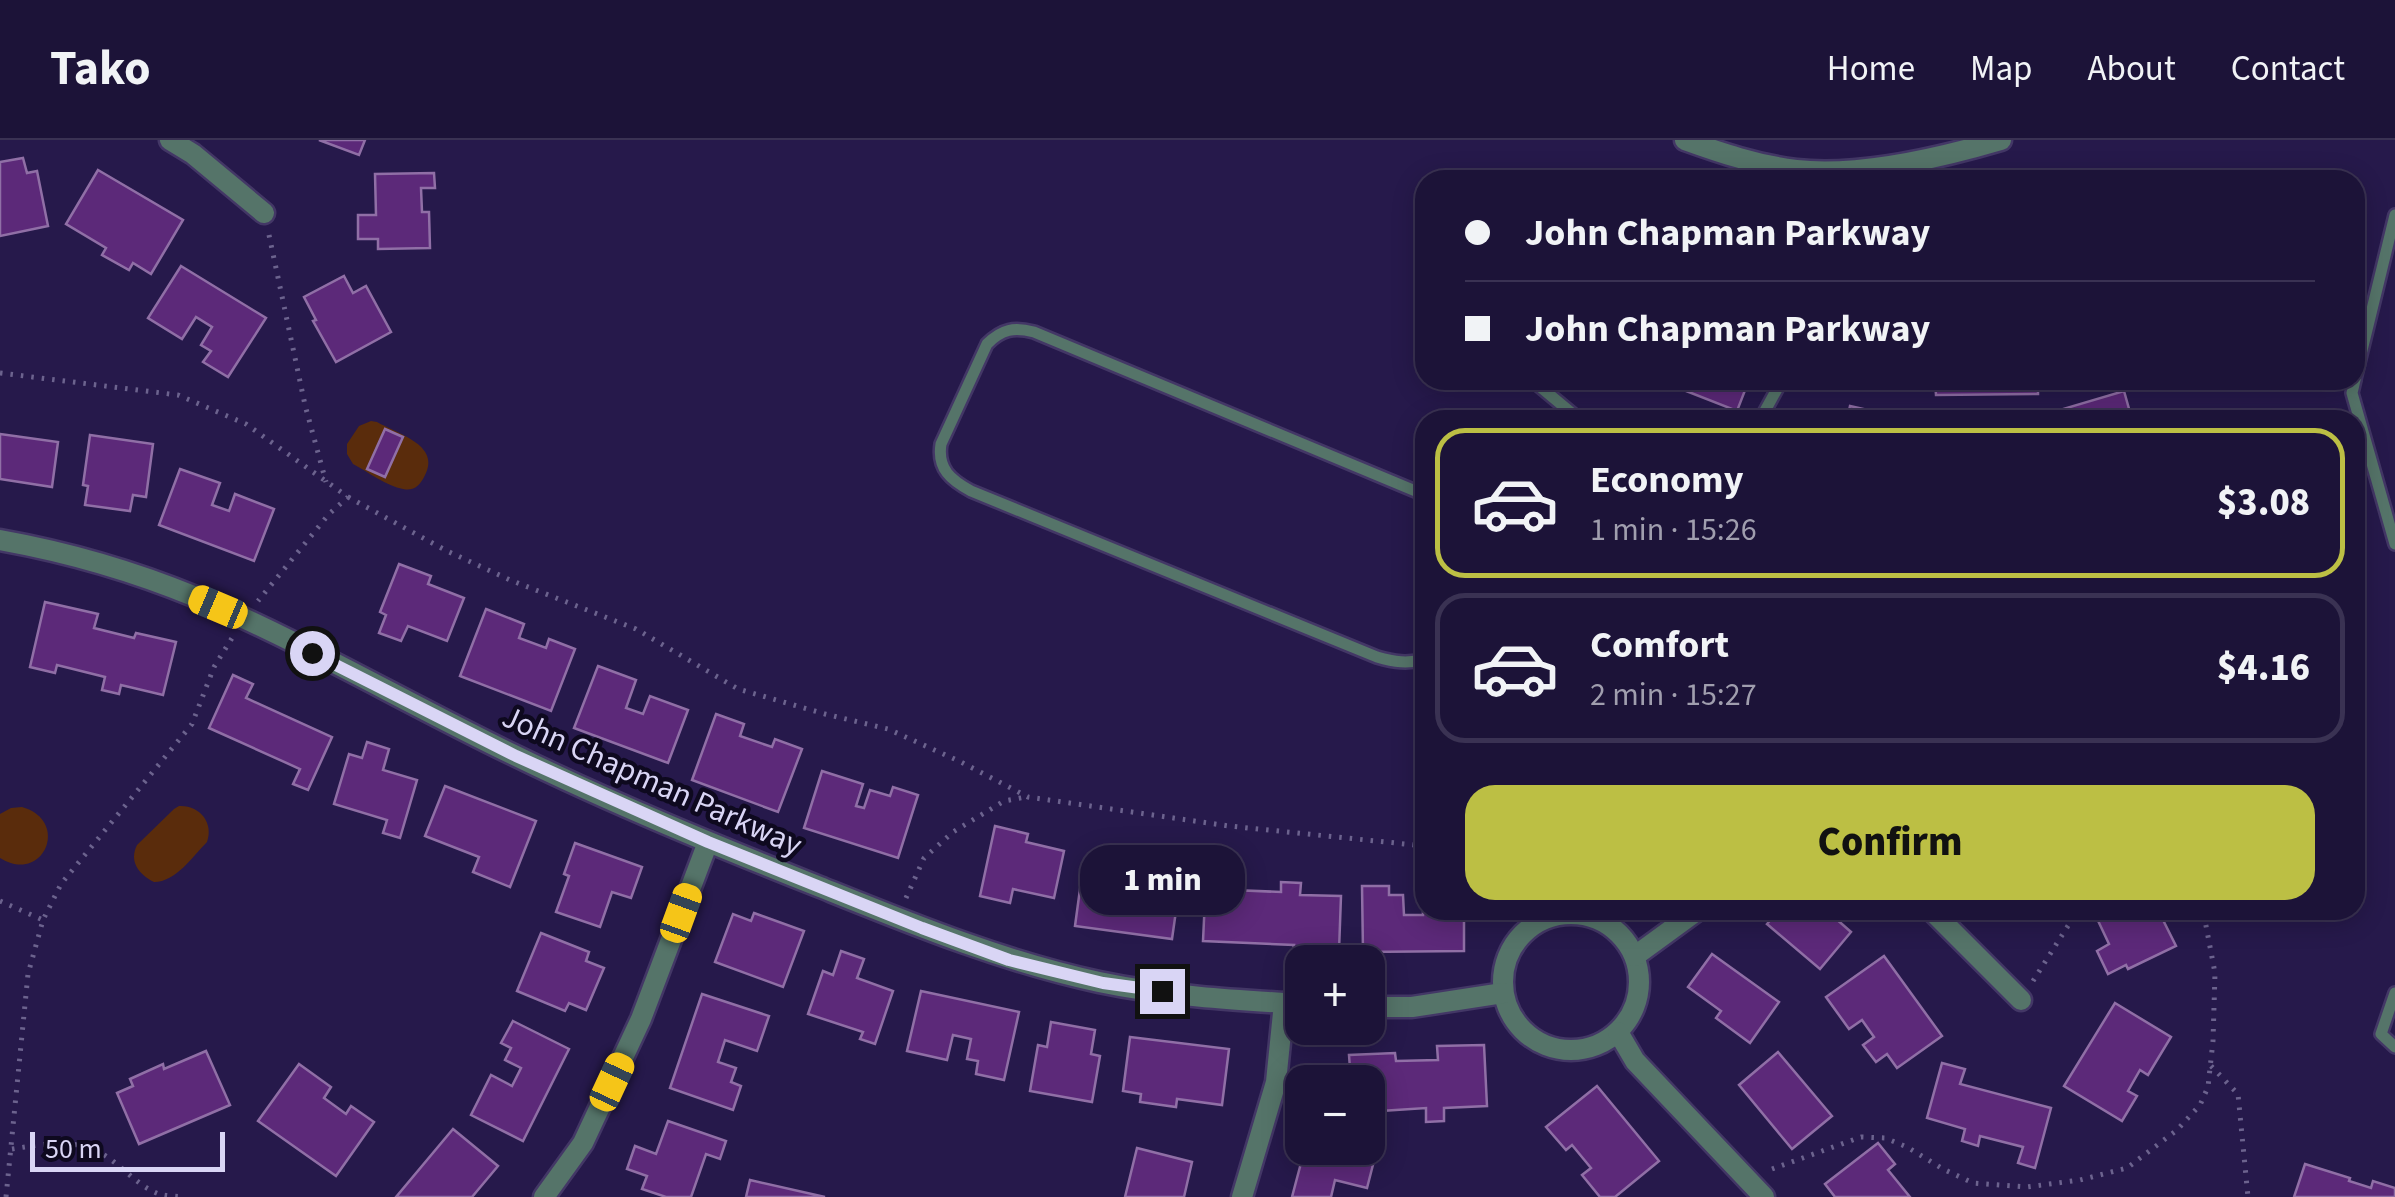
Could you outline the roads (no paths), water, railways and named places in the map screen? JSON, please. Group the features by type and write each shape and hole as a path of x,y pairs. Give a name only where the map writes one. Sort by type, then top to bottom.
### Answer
{"street":[{"path":"170,140 193,154 264,213"},
{"path":"1684,140 1737,158 1798,170 1862,170"},
{"path":"1885,170 2001,140"},
{"name":"John Chapman Parkway","path":"0,540 99,562 192,595 516,756 708,842 1009,960 1103,983 1192,996 1285,1003"},
{"path":"552,1194 582,1144 641,1020 708,842"},
{"path":"1531,920 1508,955 1502,978 1511,1016 1528,1036 1550,1047 1579,1050 1602,1043 1618,1032 1637,1004 1640,980 1635,956 1616,929 1601,920"},
{"path":"1635,956 1684,920"},
{"path":"1941,920 2020,1000"},
{"path":"1385,1007 1412,1007 1503,993"},
{"path":"1618,1032 1635,1060 1764,1197"},
{"path":"1242,1197 1285,1041"}],"lane":[{"path":"2365,339 2395,215"},
{"path":"1415,491 1020,328 996,334 987,344 940,444 939,456 952,481 1377,658 1415,662"},
{"path":"1544,390 1568,410"},
{"path":"2365,439 2395,544"},
{"path":"2395,993 2381,1034 2395,1047"}]}
